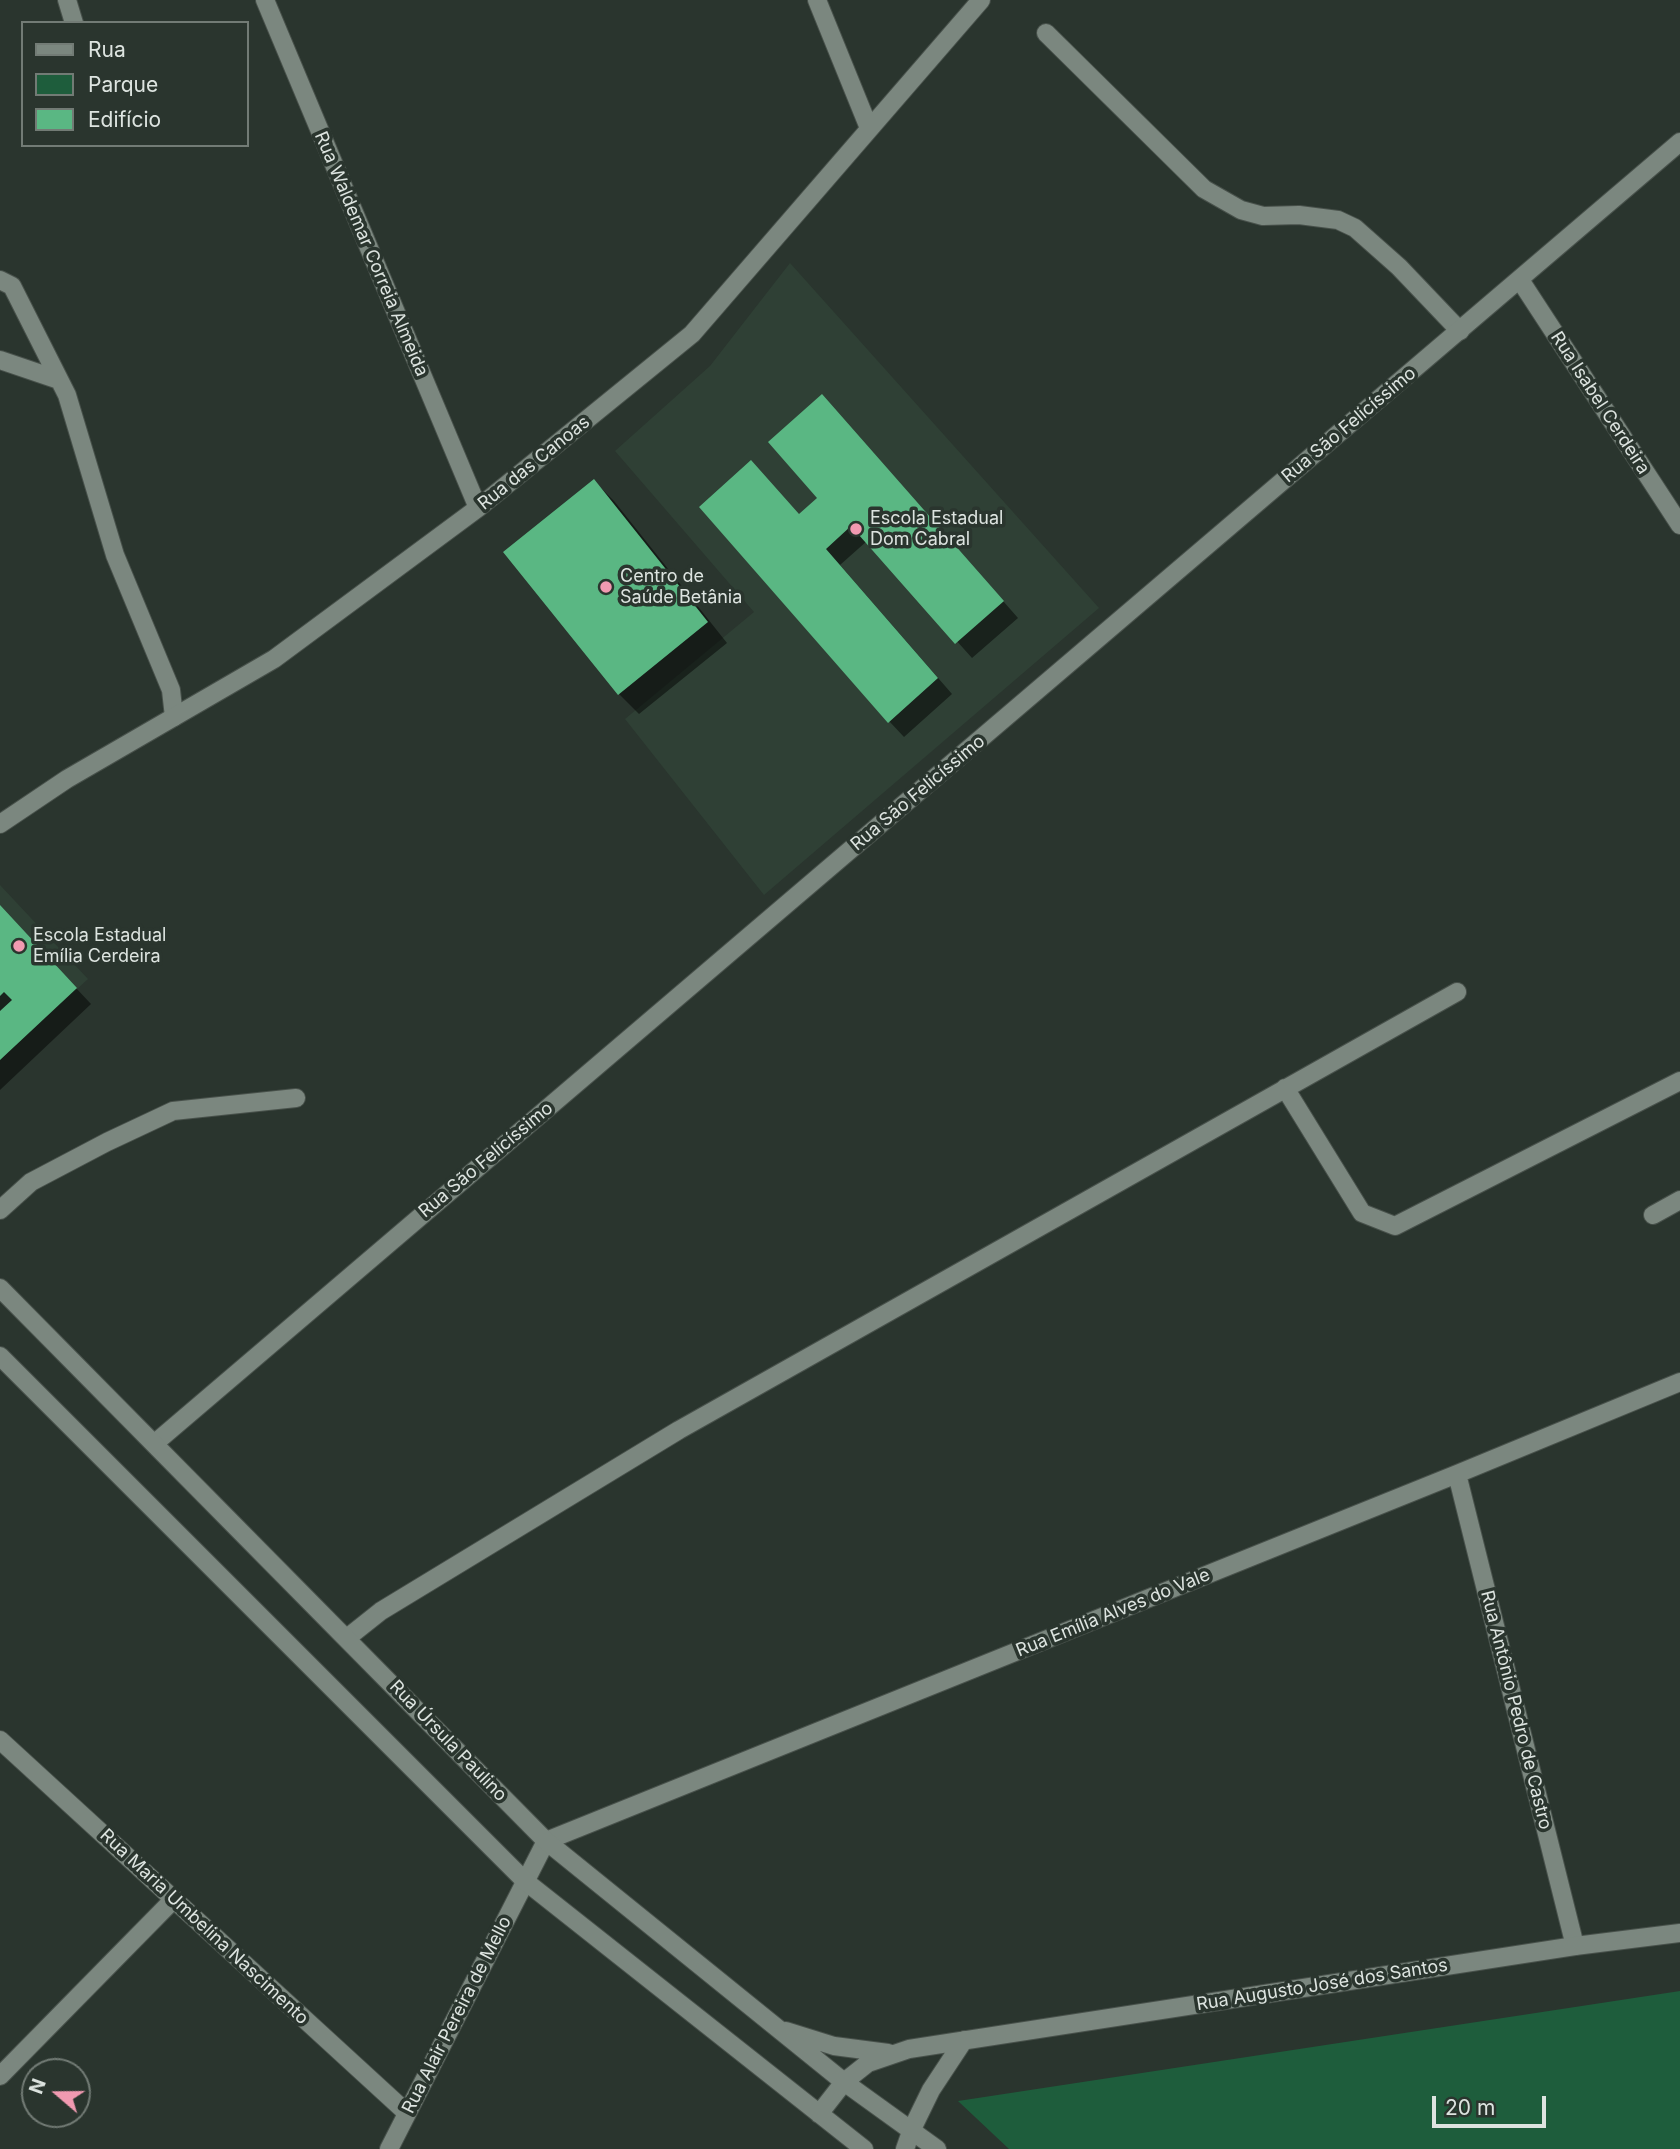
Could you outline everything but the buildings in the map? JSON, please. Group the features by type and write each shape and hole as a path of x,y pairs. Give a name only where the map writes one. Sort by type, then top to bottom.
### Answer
{"street":[{"path":"67,0 73,21"},
{"name":"Rua Waldemar Correia Almeida","path":"265,0 478,508"},
{"path":"817,0 869,128"},
{"name":"Rua das Canoas","path":"0,824 67,779 274,659 478,508 692,334 981,0"},
{"path":"1046,33 1204,189 1241,210 1263,216 1298,215 1338,220 1356,228 1399,267 1460,331"},
{"name":"Rua São Felicíssimo","path":"155,1443 1680,142"},
{"path":"0,280 12,286 67,395 115,555 171,690 174,717"},
{"name":"Rua Isabel Cerdeira","path":"1520,280 1680,525"},
{"path":"0,360 59,380"},
{"path":"347,1638 381,1611 679,1430 1457,992"},
{"path":"1284,1088 1362,1213 1395,1226 1680,1081"},
{"path":"0,1210 31,1182 173,1111 296,1098"},
{"path":"1653,1215 1680,1200"},
{"name":"Rua Úrsula Paulino","path":"0,1288 546,1841 844,2082 937,2149"},
{"path":"0,1356 524,1881 864,2149"},
{"name":"Rua Emília Alves do Vale","path":"546,1841 1680,1382"},
{"name":"Rua Antônio Pedro de Castro","path":"1457,1474 1576,1946"},
{"name":"Rua Maria Umbelina Nascimento","path":"0,1740 407,2113"},
{"name":"Rua Alair Pereira de Mello","path":"391,2144 546,1841"},
{"path":"0,2076 174,1899"},
{"name":"Rua Augusto José dos Santos","path":"819,2115 844,2082 868,2063 895,2054 964,2040 1576,1946 1680,1933"},
{"path":"777,2029 834,2046 895,2054"},
{"path":"905,2149 931,2090 964,2040"},
{"path":"377,2149 391,2144"}],"shaded area":[{"name":"Escola Estadual Dom Cabral","path":"790,263 1099,608 764,895 625,719 754,612 615,451 710,366"},
{"name":"Escola Estadual Emília Cerdeira","path":"0,885 88,979 0,1060"}],"green space":[{"path":"1680,1991 1680,2149 1009,2149 958,2101"}],"place":[{"name":"Escola Estadual Dom Cabral","path":"856,529"},
{"name":"Centro de Saúde Betânia","path":"606,587"},
{"name":"Escola Estadual Emília Cerdeira","path":"19,946"}]}
